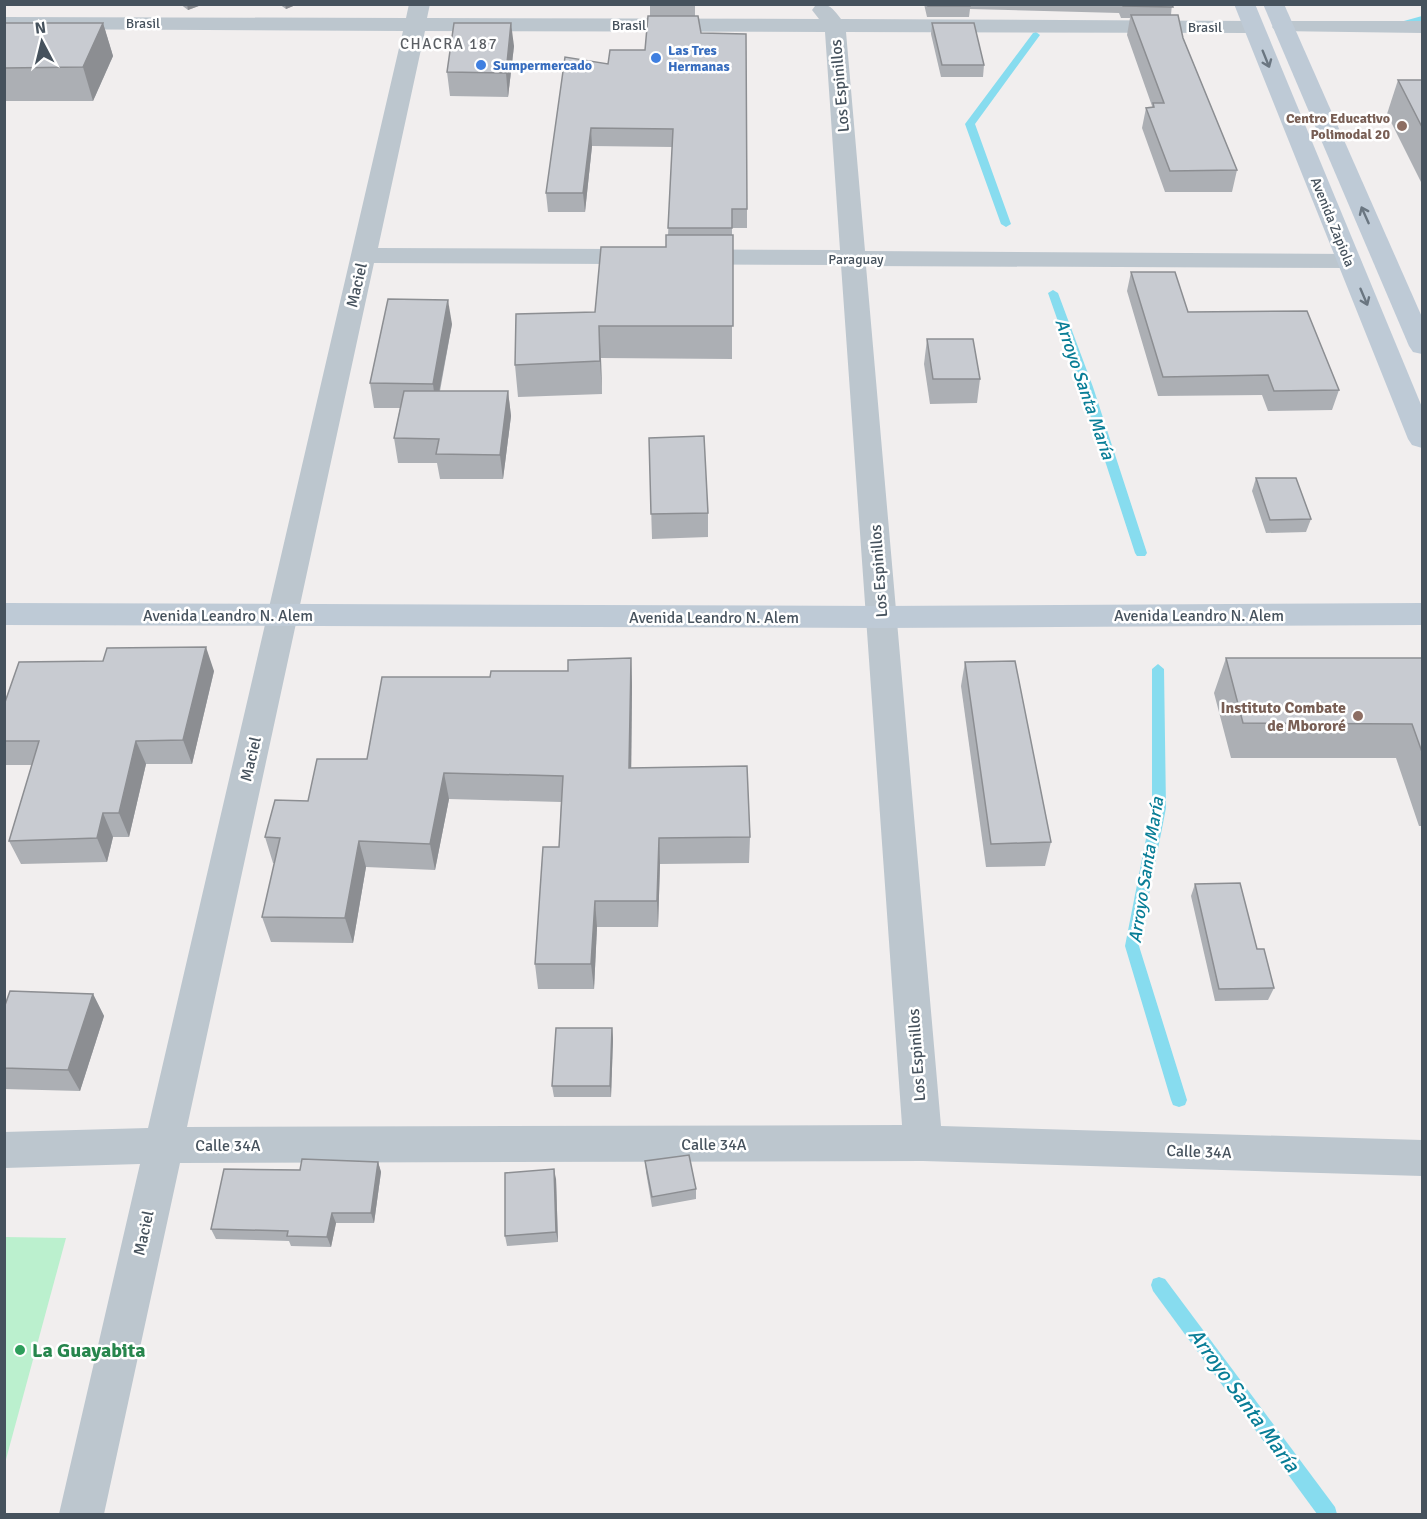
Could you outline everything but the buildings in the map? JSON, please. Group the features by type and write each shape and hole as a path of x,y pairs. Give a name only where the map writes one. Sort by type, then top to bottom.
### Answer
{"main road":[{"name":"Avenida Zapiola","path":"1244,4 1422,439"},
{"name":"Avenida Zapiola","path":"1273,4 1422,346"},
{"name":"Avenida Leandro N. Alem","path":"4,614 882,617 1422,614"}],"street":[{"name":"Brasil","path":"20,17 417,14 826,15 1253,27"},
{"name":"Maciel","path":"81,1515 417,14"},
{"name":"Los Espinillos","path":"826,15 854,259 923,1143"},
{"path":"1283,27 1422,27"},
{"name":"Paraguay","path":"363,255 1349,261"},
{"name":"Calle 34A","path":"4,1150 162,1145 923,1143 1422,1158"}],"green space":[{"name":"La Guayabita","path":"4,1237 66,1238 5,1463"}],"waterway":[{"name":"Arroyo Santa María","path":"1397,24 1422,19"},
{"name":"Arroyo Santa María","path":"1006,224 970,124 1036,35"},
{"name":"Arroyo Santa María","path":"1053,293 1087,387 1141,553"},
{"name":"Arroyo Santa María","path":"1158,669 1159,808 1132,946 1179,1100"},
{"name":"Arroyo Santa María","path":"1159,1285 1328,1514"}],"place":[{"name":"Las Tres Hermanas","path":"656,58"},
{"name":"Sumpermercado","path":"481,65"},
{"name":"Centro Educativo Polimodal 20","path":"1402,126"},
{"name":"Instituto Combate de Mbororé","path":"1358,716"},
{"name":"La Guayabita","path":"20,1350"}],"district":[{"name":"CHACRA 187","path":"449,44"}]}
